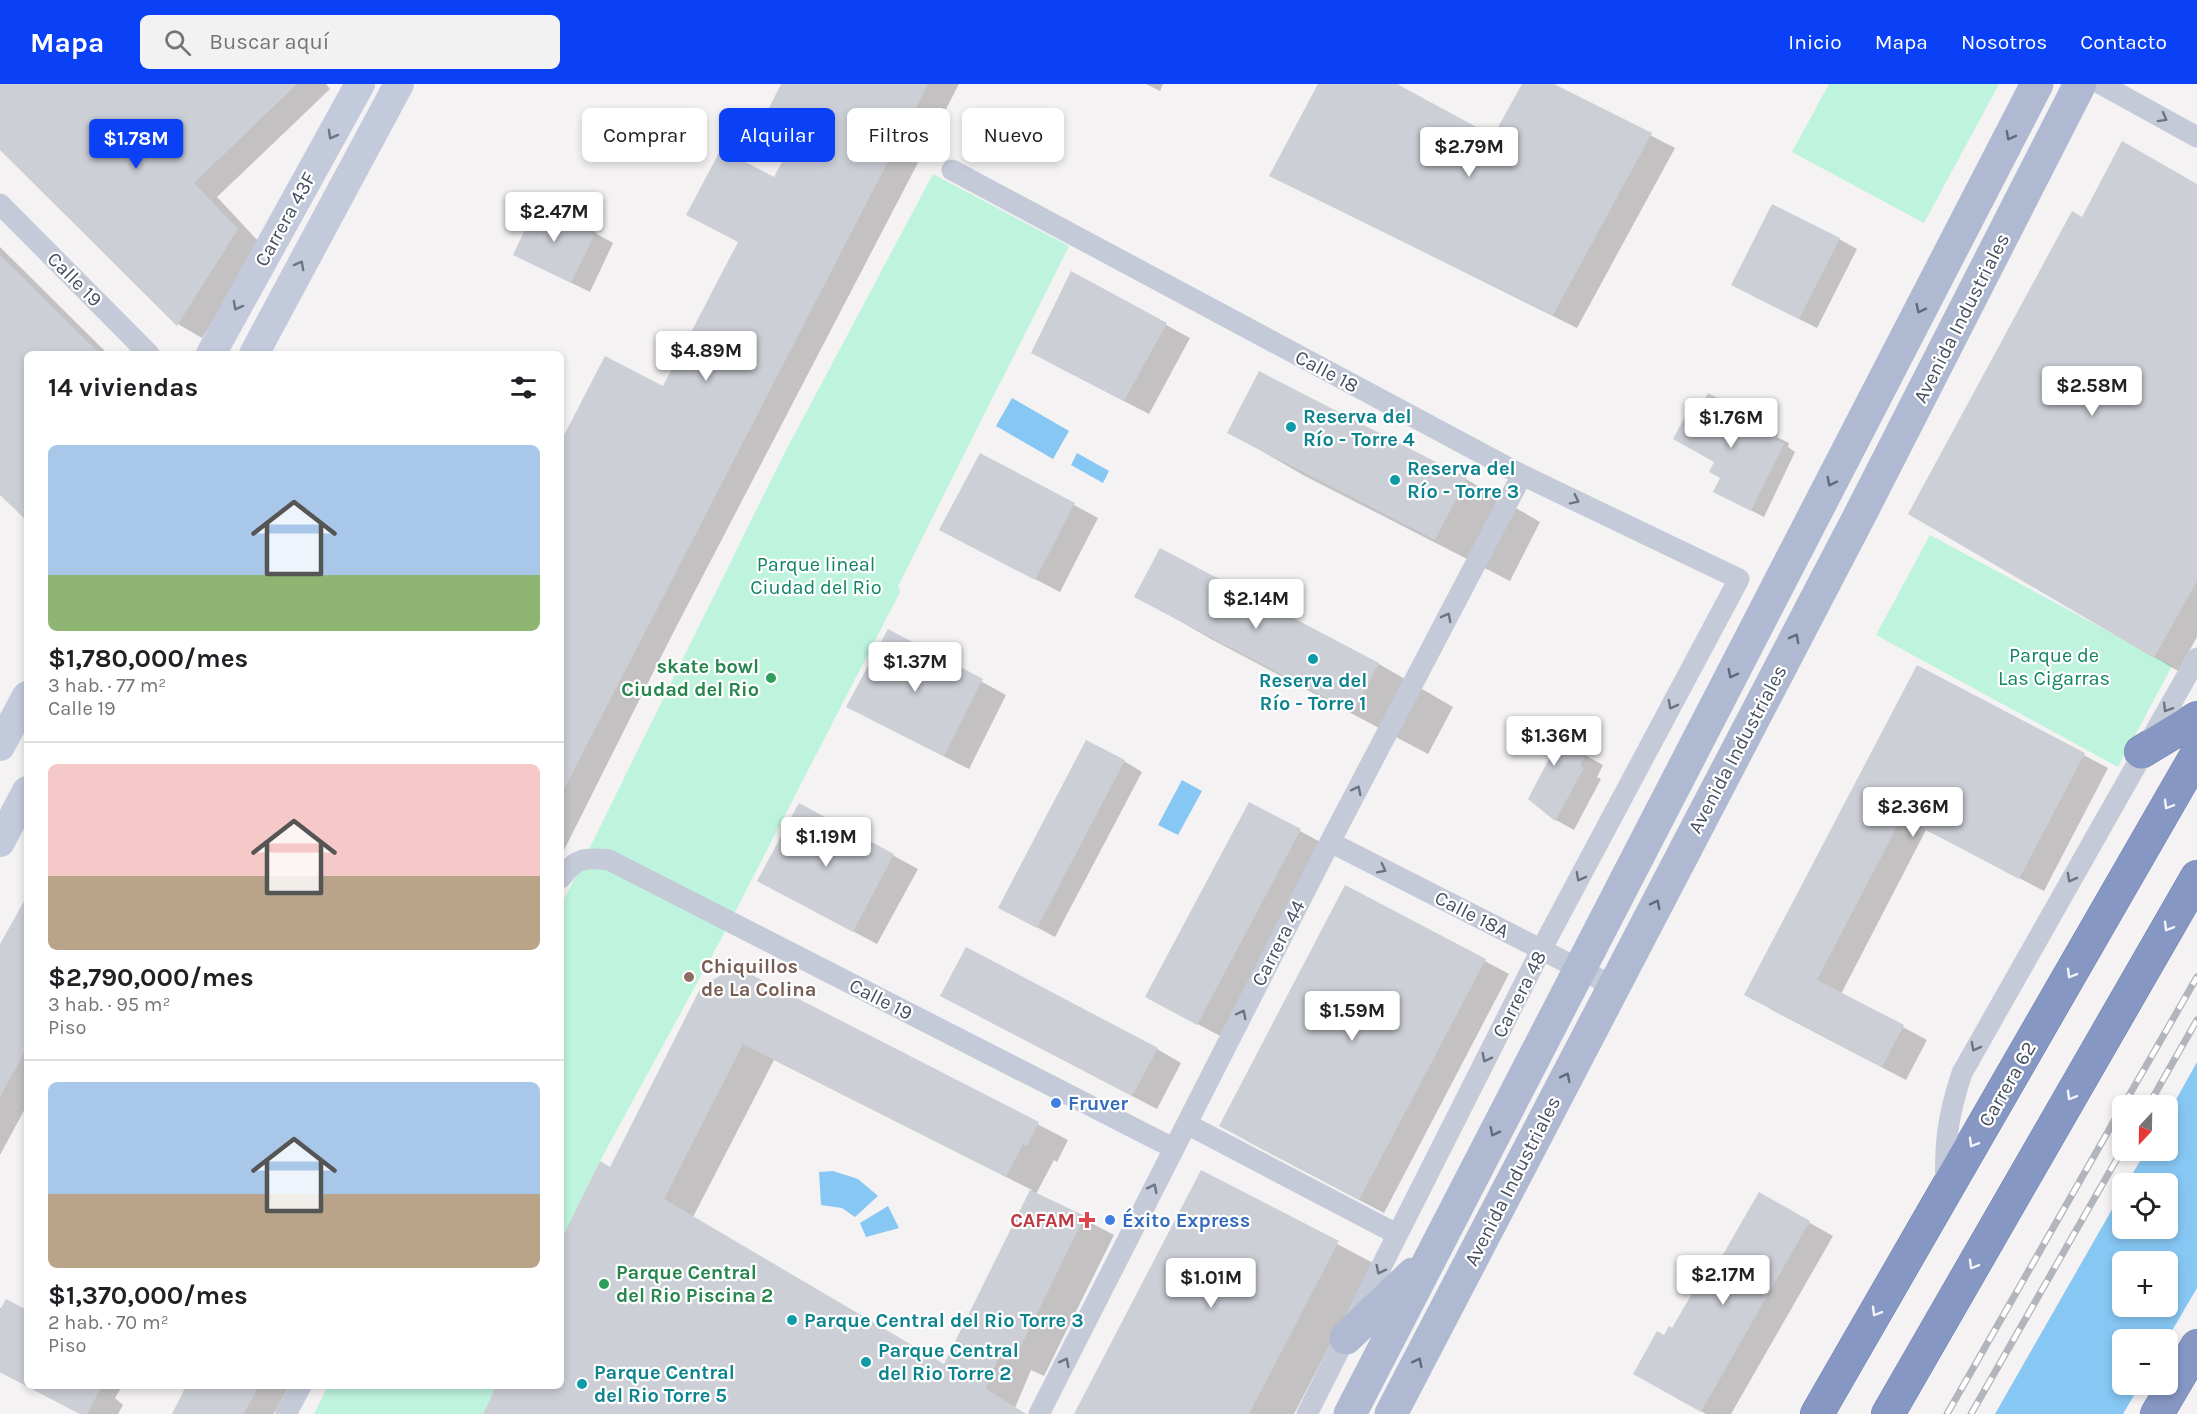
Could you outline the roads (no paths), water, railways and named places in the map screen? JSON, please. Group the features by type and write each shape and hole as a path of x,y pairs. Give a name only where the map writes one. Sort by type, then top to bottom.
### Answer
{"highway":[{"path":"2141,752 2197,717"},
{"name":"Carrera 62","path":"1817,1414 2197,754"},
{"path":"1888,1414 2197,877"},
{"path":"2157,1414 2197,1346"}],"main road":[{"name":"Avenida Industriales","path":"1350,1414 1577,968 2037,84"},
{"name":"Avenida Industriales","path":"1391,1414 2080,84"},
{"path":"1346,1338 1431,1256"}],"street":[{"name":"Carrera 43F","path":"213,351 360,84"},
{"name":"Carrera 43F","path":"256,351 399,84"},
{"path":"2101,84 2197,137"},
{"name":"Calle 18","path":"952,170 1522,475 1739,579"},
{"name":"Calle 19","path":"0,204 146,351"},
{"name":"Carrera 44","path":"1039,1414 1330,842 1522,475"},
{"name":"Carrera 48","path":"1307,1414 1541,950 1739,579"},
{"path":"1946,1190 1944,1146 1962,1073 2141,752 2197,658"},
{"path":"0,746 24,702"},
{"path":"0,842 24,797"},
{"name":"Calle 18A","path":"1330,842 1613,986"},
{"name":"Calle 19","path":"564,873 568,867 587,857 609,860 1173,1148"},
{"path":"1187,1124 1389,1230"},
{"path":"286,1414 299,1389"}],"water":[{"path":"1012,398 1069,431 1053,459 996,426"},
{"path":"1077,453 1109,471 1103,483 1071,465"},
{"path":"1182,780 1202,791 1178,835 1158,825"},
{"path":"2197,1062 2197,1288 2173,1329 2112,1329 2112,1395 2134,1395 2123,1414 1995,1414 2112,1209 2112,1239 2178,1239 2178,1173 2133,1173 2140,1161 2178,1161 2178,1096"},
{"path":"833,1171 858,1179 878,1196 855,1217 842,1208 821,1205 819,1172"},
{"path":"888,1206 899,1228 866,1237 860,1223"}],"railway":[{"path":"2129,1095 2197,977"},
{"path":"2154,1095 2197,1020"},
{"path":"1947,1414 2112,1125"},
{"path":"1971,1414 2116,1161"}],"place":[{"name":"Reserva del Río - Torre 4","path":"1291,427"},
{"name":"Reserva del Río - Torre 3","path":"1395,480"},
{"name":"Reserva del Río - Torre 1","path":"1313,659"},
{"name":"skate bowl Ciudad del Rio","path":"771,678"},
{"name":"Chiquillos de La Colina","path":"689,977"},
{"name":"Fruver","path":"1056,1103"},
{"name":"CAFAM","path":"1087,1220"},
{"name":"Éxito Express","path":"1110,1220"},
{"name":"Parque Central del Rio Piscina 2","path":"604,1284"},
{"name":"Parque Central del Rio Torre 3","path":"792,1320"},
{"name":"Parque Central del Rio Torre 2","path":"866,1362"},
{"name":"Parque Central del Rio Torre 5","path":"582,1384"}],"park label":[{"name":"Parque lineal Ciudad del Rio","path":"816,576"},
{"name":"Parque de Las Cigarras","path":"2054,666"}]}
